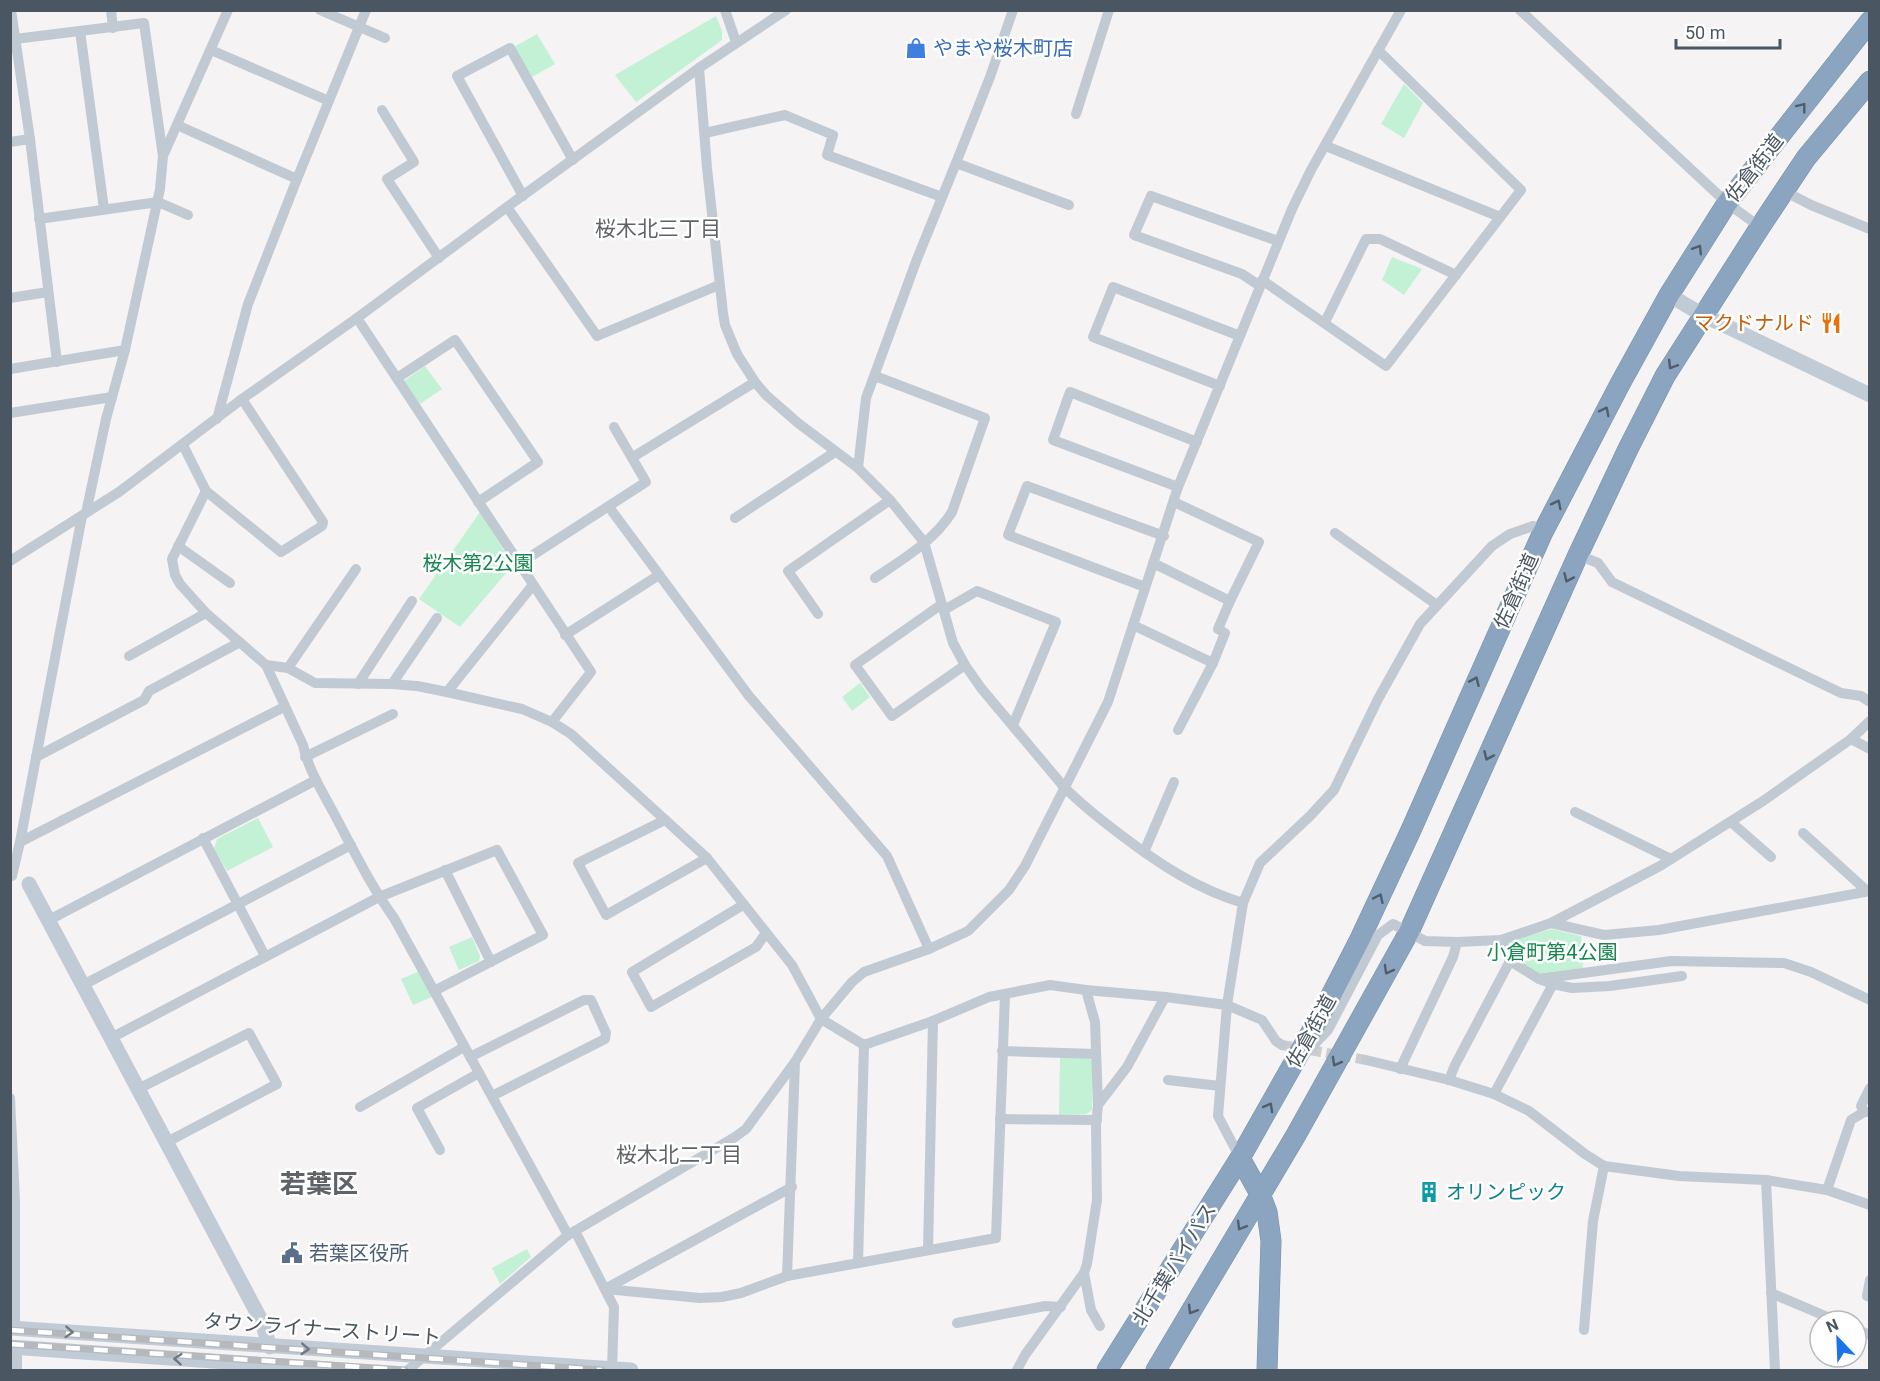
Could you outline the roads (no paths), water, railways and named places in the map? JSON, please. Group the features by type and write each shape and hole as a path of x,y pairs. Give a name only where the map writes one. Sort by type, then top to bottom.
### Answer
{"highway":[{"name":"佐倉街道","path":"1240,1158 1360,939 1542,534 1669,295 1727,203 1869,21"},
{"name":"佐倉街道","path":"1260,1194 1409,933 1578,555 1665,376 1806,158 1869,81"},
{"path":"1240,1158 1267,1212 1270,1241 1267,1371"},
{"name":"北千葉バイパス","path":"1107,1371 1240,1158"},
{"name":"北千葉バイパス","path":"1156,1371 1260,1194"}],"street":[{"path":"11,10 15,39 16,86 30,139 57,362"},
{"path":"111,10 114,28"},
{"path":"163,156 228,10"},
{"path":"320,10 385,38"},
{"path":"216,419 248,304 366,10"},
{"path":"724,10 736,42"},
{"path":"10,561 119,492 242,399 357,318 699,68 786,10"},
{"path":"858,468 866,399 917,259 990,77 1013,10"},
{"path":"1076,114 1109,10"},
{"path":"408,1371 571,1233 746,1129 795,1062 821,1019 852,982 864,972 929,949 969,931 1009,890 1025,866 1108,702 1179,487 1292,209 1401,10"},
{"path":"1520,10 1727,203 1760,226"},
{"path":"15,39 144,23 163,156 158,202 125,350 84,514 20,842 11,876 23,878 29,884 261,1320 270,1347"},
{"path":"80,31 104,209"},
{"path":"523,196 457,76 510,48 573,160"},
{"path":"211,50 329,101"},
{"path":"1278,241 1151,196 1134,235 1261,283 1325,322 1386,366 1521,190 1378,50"},
{"path":"699,68 707,168 725,325 738,354 755,382 780,409 858,468 890,500 924,542 953,643 965,665 981,688 1064,787 1166,868 1200,887 1243,903"},
{"path":"382,110 414,162 387,179 439,258"},
{"path":"705,133 785,116 833,135 827,155 942,197"},
{"path":"177,125 297,179"},
{"path":"10,142 30,139"},
{"path":"1326,146 1500,217"},
{"path":"956,163 1069,205"},
{"path":"1784,190 1811,205 1869,229"},
{"path":"39,219 158,202 188,215"},
{"path":"507,207 597,336 719,285"},
{"path":"1325,322 1366,239 1380,239 1456,275"},
{"path":"1220,386 1093,337 1113,287 1240,336"},
{"path":"10,298 48,292"},
{"path":"1669,295 1703,315 1869,394"},
{"path":"357,318 591,672 552,722"},
{"path":"397,378 454,340 538,462 478,502"},
{"path":"10,369 125,350"},
{"path":"875,376 986,418 952,512 945,524 920,547 875,578"},
{"path":"633,457 755,382"},
{"path":"1179,487 1053,440 1070,392 1197,442"},
{"path":"10,413 112,397"},
{"path":"183,445 206,491 281,552 322,526 324,522 242,399"},
{"path":"519,564 646,482 614,427"},
{"path":"735,518 835,452"},
{"path":"1145,587 1008,535 1027,486 1164,536"},
{"path":"206,491 172,559 175,575 180,584 206,613 266,665 303,745 305,757 316,780 379,897 394,918 467,1052 614,1307 612,1370"},
{"path":"818,614 788,571 890,500"},
{"path":"1174,502 1258,543 1218,629 1225,633 1213,663 1178,730"},
{"path":"609,507 749,696 887,856 929,949"},
{"path":"1240,1158 1218,1116 1220,1086 1227,1005 1243,903 1260,862 1310,816 1334,790 1378,699 1420,624 1492,546 1510,534 1533,526 1542,534"},
{"path":"1335,532 1437,605"},
{"path":"178,546 230,583"},
{"path":"1578,555 1598,563 1612,582 1841,693 1861,696 1869,702"},
{"path":"1153,562 1230,601"},
{"path":"288,668 356,569"},
{"path":"565,635 659,574"},
{"path":"447,692 533,585"},
{"path":"965,665 892,716 855,665 943,607 977,591 1056,622 1013,725"},
{"path":"358,684 412,601"},
{"path":"129,656 206,613"},
{"path":"392,684 438,618"},
{"path":"1133,625 1213,663"},
{"path":"36,757 144,700 149,691 240,642"},
{"path":"266,665 288,668 315,683 392,684 447,692 522,709 572,734 707,858 792,965 821,1019 864,1045"},
{"path":"20,842 284,707"},
{"path":"305,757 393,714"},
{"path":"1289,1071 1328,1030 1378,935 1393,924 1425,941 1456,942 1500,939 1551,923 1671,859 1731,822 1851,739 1869,721"},
{"path":"1851,739 1869,749"},
{"path":"48,920 316,780"},
{"path":"1143,852 1174,782"},
{"path":"1575,812 1671,859"},
{"path":"665,820 578,863 606,915 707,858"},
{"path":"1731,822 1770,857"},
{"path":"1803,833 1868,891"},
{"path":"203,838 265,956"},
{"path":"83,985 351,845"},
{"path":"111,1038 379,897 497,850 543,935 434,991"},
{"path":"445,870 491,962"},
{"path":"1551,923 1604,935 1659,930 1868,891"},
{"path":"744,905 632,972 651,1007 756,947 766,933"},
{"path":"1500,939 1510,961 1552,984 1572,988 1611,986 1683,976"},
{"path":"1400,1068 1453,957 1456,942"},
{"path":"1449,1080 1510,961"},
{"path":"1539,978 1671,961 1784,963 1811,972 1869,1000"},
{"path":"1494,1094 1552,984"},
{"path":"864,1045 933,1021 989,997 1050,985 1165,996 1227,1005 1262,1020 1276,1041 1282,1045"},
{"path":"1017,1371 1025,1355 1084,1273 1087,1264 1097,1200 1098,1106 1095,1022 1086,990"},
{"path":"605,1289 711,1298 741,1293 787,1276 996,1238 1005,994"},
{"path":"1098,1106 1127,1067 1165,996"},
{"path":"360,1107 467,1052 585,1000 591,1000 606,1033 605,1039 492,1096"},
{"path":"928,1250 933,1021"},
{"path":"138,1089 249,1033 277,1084 167,1142"},
{"path":"858,1263 864,1045"},
{"path":"1002,1052 1096,1054"},
{"path":"1366,1060 1449,1080 1494,1094 1529,1112 1604,1166 1679,1176 1766,1180 1827,1190 1869,1205"},
{"path":"787,1276 795,1062"},
{"path":"440,1150 417,1108 479,1073"},
{"path":"1168,1080 1220,1086"},
{"path":"1827,1190 1851,1120 1867,1112 1861,1106 1869,1088"},
{"path":"10,1098 15,1201 13,1328"},
{"path":"1000,1119 1097,1120"},
{"path":"1584,1330 1593,1221 1604,1166"},
{"path":"1766,1180 1775,1371"},
{"path":"605,1289 792,1187"},
{"path":"1084,1273 1091,1310 1100,1326"},
{"path":"1869,1280 1867,1296 1869,1297"},
{"path":"1771,1293 1809,1309"},
{"path":"957,1323 1045,1306 1061,1307"},
{"name":"タウンライナーストリート","path":"13,1328 631,1371"},
{"path":"14,1347 17,1371"},
{"name":"タウンライナーストリート","path":"14,1347 341,1371"}],"tunnel":[{"path":"1282,1045 1366,1060"}],"railway":[{"path":"10,1330 602,1370"},
{"path":"10,1344 405,1370"}],"place":[{"name":"やまや桜木町店","path":"916,48"},
{"name":"マクドナルド","path":"1831,323"},
{"name":"オリンピック","path":"1429,1192"},
{"name":"若葉区役所","path":"292,1253"}],"district":[{"name":"桜木北三丁目","path":"658,229"},
{"name":"桜木北二丁目","path":"679,1155"},
{"name":"若葉区","path":"319,1184"}],"park label":[{"name":"桜木第2公園","path":"478,563"},
{"name":"小倉町第4公園","path":"1552,952"}]}
